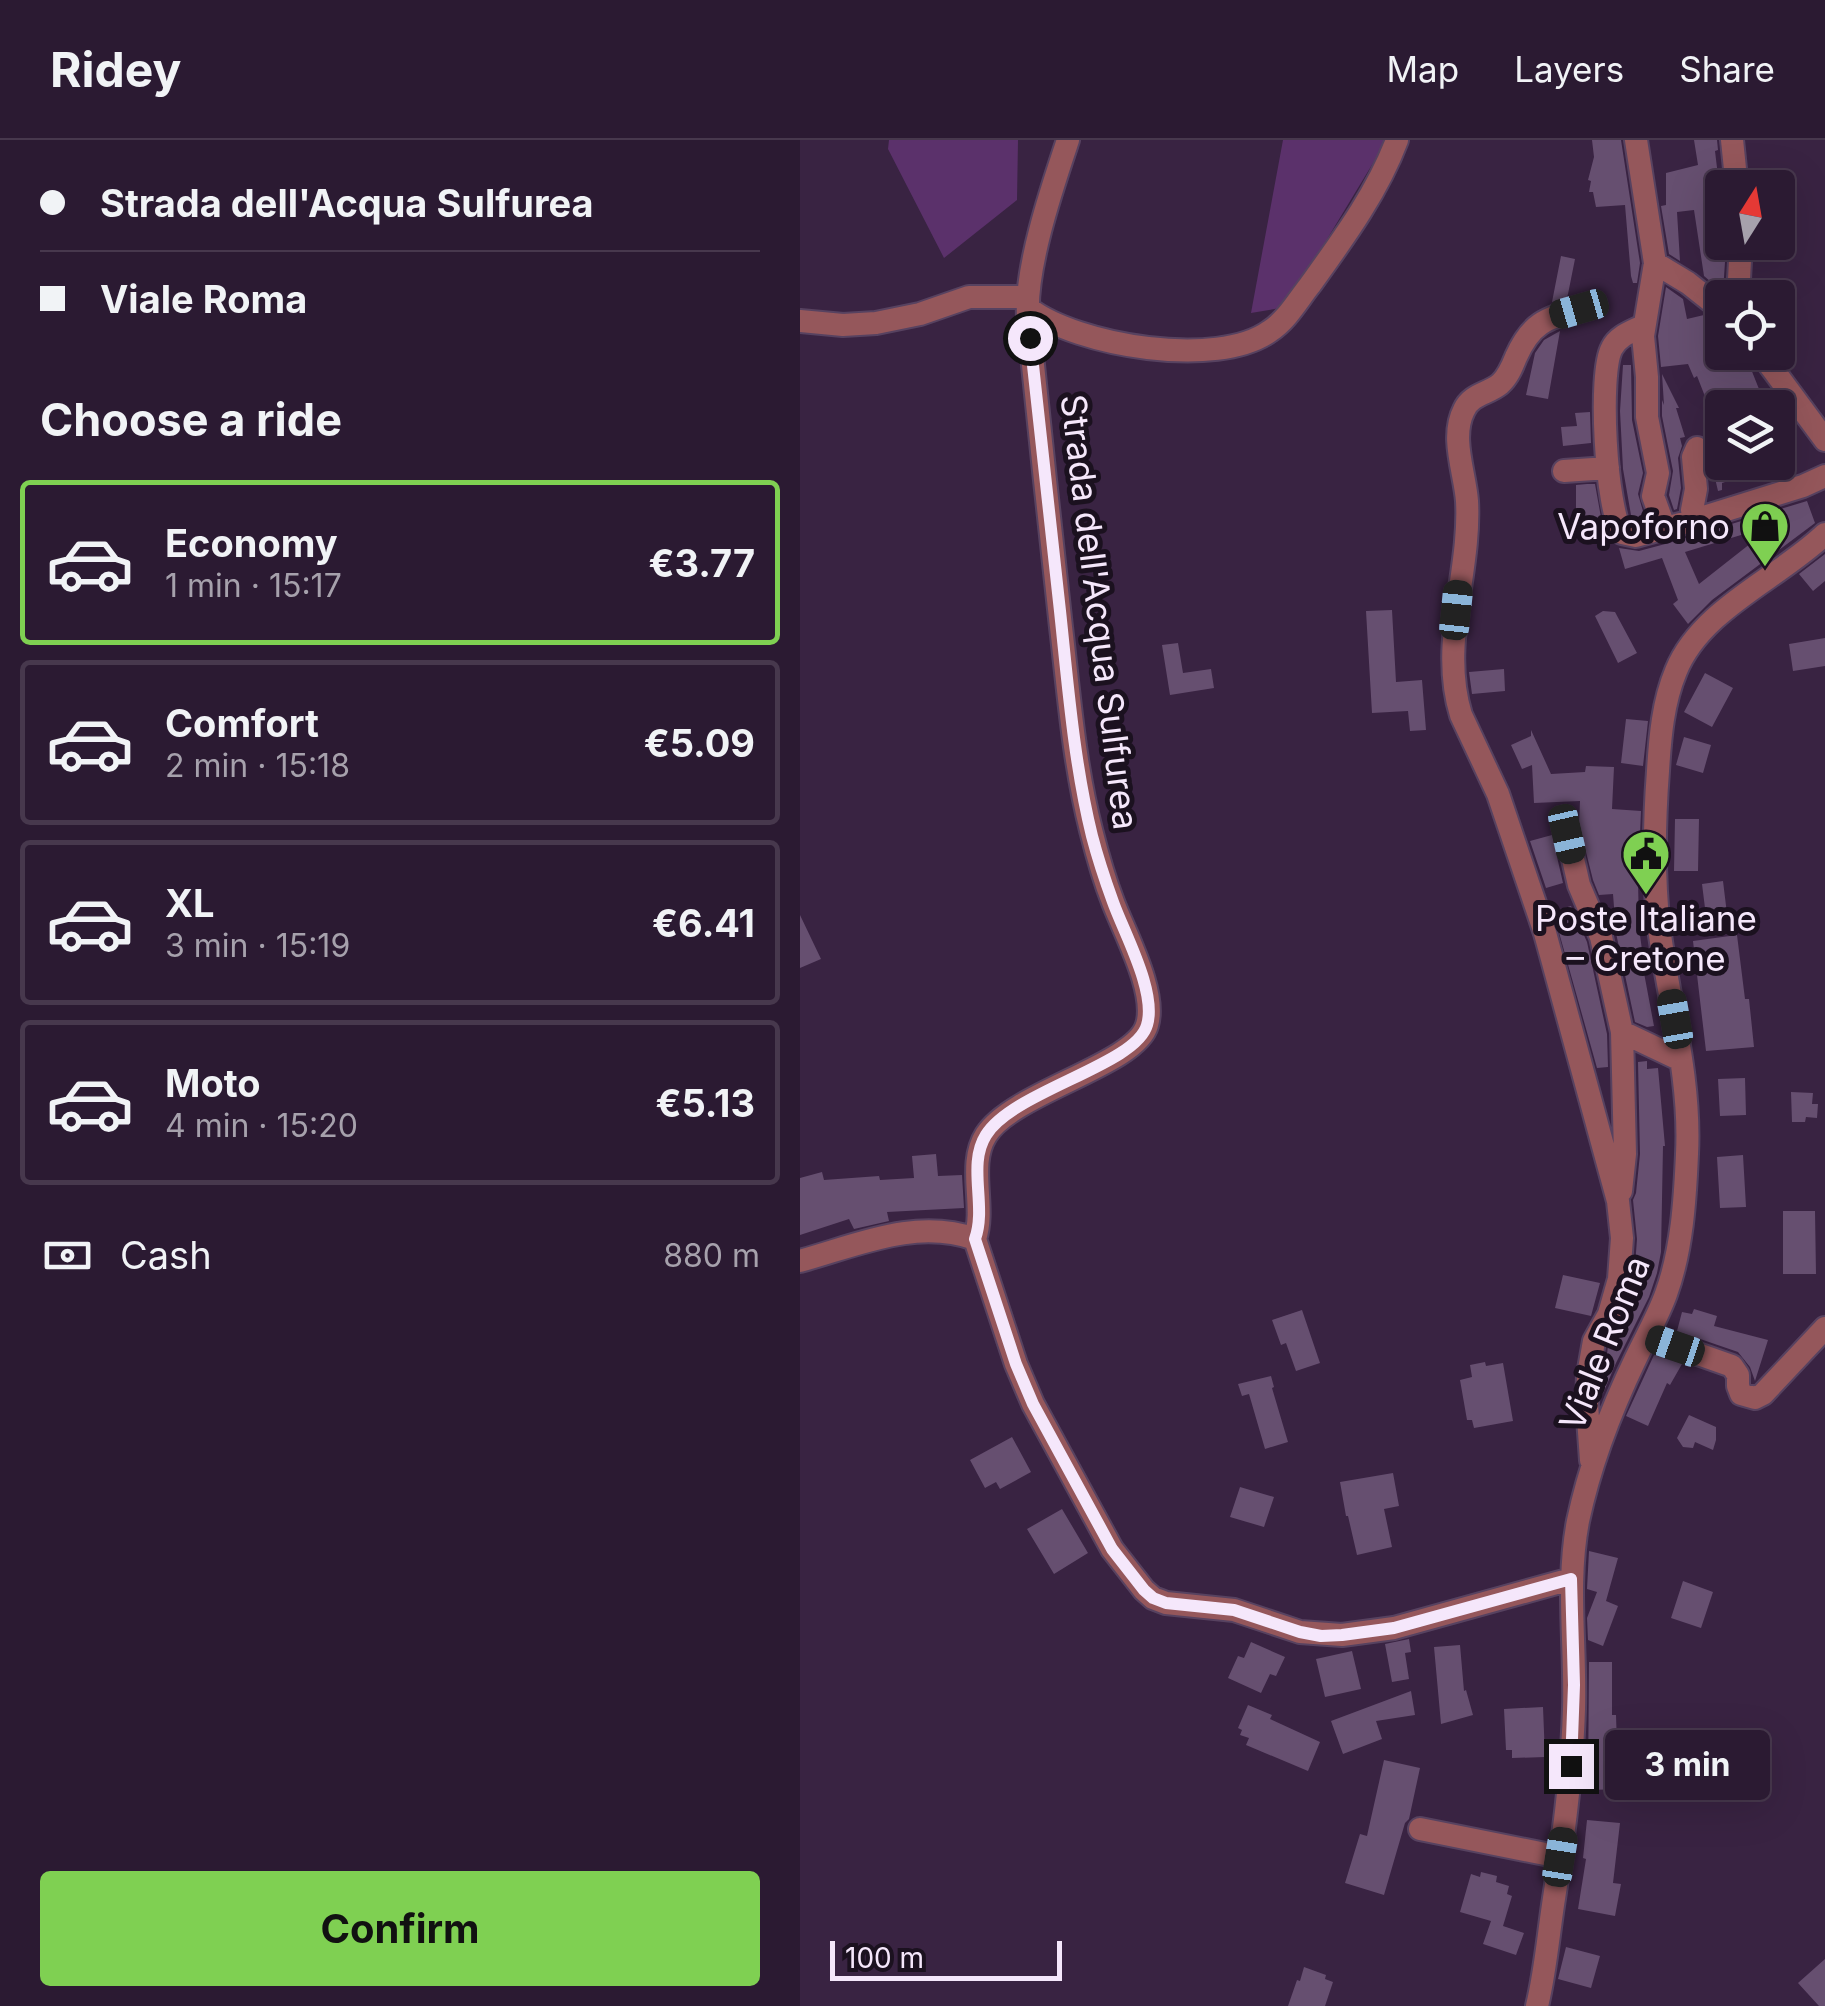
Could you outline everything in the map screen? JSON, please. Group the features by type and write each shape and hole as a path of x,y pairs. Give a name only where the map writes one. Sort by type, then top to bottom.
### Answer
{"street":[{"name":"Strada dell'Acqua Sulfurea","path":"975,1239 980,1217 979,1158 986,1135 1014,1109 1135,1042 1144,1033 1149,1012 1143,980 1106,884 1083,796 1028,302 1050,197 1068,140"},
{"path":"800,322 876,323 912,316 968,297 1028,302 1057,326 1129,346 1211,348 1242,344 1260,338 1285,318 1377,185 1398,140"},
{"path":"1636,140 1655,262 1643,326 1647,417 1658,473 1654,496 1665,529"},
{"path":"1732,140 1735,170"},
{"path":"1655,262 1705,298"},
{"path":"1579,309 1536,326 1523,342 1504,380 1468,402 1461,417 1459,440 1467,514 1454,667 1461,715 1505,810 1552,955 1620,1210"},
{"path":"1643,326 1618,339 1609,354 1608,468 1615,517 1622,533 1632,537 1665,529 1825,476"},
{"path":"1773,370 1825,440"},
{"path":"1692,510 1696,489 1693,457 1697,448"},
{"path":"1564,470 1608,468"},
{"name":"Viale Roma","path":"1537,2006 1560,1857 1573,1736 1571,1579 1579,1516 1609,1420 1666,1296 1678,1248 1688,1141 1682,1060 1661,941 1653,858 1660,739 1668,696 1685,652 1702,631 1825,534"},
{"path":"1567,834 1579,885 1601,937 1622,1032 1622,1238 1619,1279 1609,1314 1594,1341 1588,1375 1592,1470"},
{"path":"1622,1032 1682,1060"},
{"path":"800,1261 918,1230 975,1239 1033,1404 1112,1549 1153,1598 1166,1603 1234,1610 1321,1636 1394,1628 1571,1579"},
{"path":"1647,1336 1732,1366 1738,1374 1741,1394 1755,1398 1825,1328"},
{"path":"1420,1829 1560,1857"}],"shaded area":[{"path":"889,140 1018,140 1017,200 944,258 888,149"},
{"path":"1283,140 1387,140 1286,307 1251,313"}],"building":[{"path":"1592,140 1621,140 1640,263 1637,283 1633,283 1631,276 1625,205 1596,207 1593,192 1589,192"},
{"path":"1694,140 1717,140 1717,170 1705,170 1705,260 1725,260 1724,280 1704,276 1694,210 1677,212 1680,261 1669,254 1661,206 1666,205 1666,173 1698,165"},
{"path":"1561,256 1575,259 1567,297 1552,302"},
{"path":"1666,287 1683,299 1687,319 1705,316 1705,370 1751,370 1759,390 1705,390 1705,396 1688,364 1661,367 1658,336"},
{"path":"1560,331 1548,399 1526,395 1535,353 1544,340"},
{"path":"1623,365 1631,365 1632,420 1643,473 1638,494 1645,518 1636,521 1631,515 1623,469"},
{"path":"1662,374 1679,408 1685,437 1680,438 1681,488 1674,510 1669,495 1673,471 1662,416"},
{"path":"1590,412 1591,443 1563,446 1561,427 1577,426 1575,413"},
{"path":"1715,480 1731,480 1722,483 1722,490 1718,491"},
{"path":"1595,484 1606,534 1576,534 1576,485"},
{"path":"1807,501 1815,523 1712,600 1688,624 1673,604 1678,600 1662,558 1625,569 1619,548 1639,551","holes":["1774,525 1699,584 1685,552"]},
{"path":"1825,554 1825,581 1813,591 1799,574"},
{"path":"1392,610 1396,682 1422,680 1426,730 1410,731 1408,711 1372,713 1366,611"},
{"path":"1603,611 1615,612 1637,653 1618,663 1595,616"},
{"path":"1825,638 1825,666 1793,671 1789,644"},
{"path":"1178,643 1183,673 1211,669 1214,688 1170,695 1162,645"},
{"path":"1504,669 1505,691 1472,694 1469,672"},
{"path":"1705,673 1733,688 1712,727 1684,712"},
{"path":"1626,719 1648,721 1643,766 1621,763"},
{"path":"1531,730 1551,774 1585,772 1586,766 1614,767 1612,809 1641,811 1639,928 1654,1026 1635,1022 1616,933 1613,894 1599,895 1593,880 1579,824 1580,801 1534,803 1532,765 1522,769 1511,745 1531,736"},
{"path":"1684,737 1711,745 1703,773 1676,765"},
{"path":"1675,819 1699,819 1698,871 1674,871"},
{"path":"1552,835 1563,883 1546,888 1530,841"},
{"path":"1723,881 1727,914 1706,916 1702,884"},
{"path":"1571,906 1587,942 1607,1034 1608,1067 1597,1068 1553,911"},
{"path":"800,915 821,959 800,968"},
{"path":"1737,935 1754,1047 1706,1051 1693,941"},
{"path":"1647,1061 1647,1069 1658,1068 1665,1146 1661,1252 1649,1297 1602,1396 1608,1346 1623,1319 1634,1280 1637,1239 1633,1200 1640,1154 1638,1062"},
{"path":"1745,1078 1746,1115 1720,1116 1718,1079"},
{"path":"1791,1092 1813,1093 1812,1104 1818,1104 1817,1118 1792,1122"},
{"path":"936,1154 938,1176 962,1175 964,1208 887,1212 889,1221 854,1229 849,1219 800,1235 800,1178 822,1172 824,1180 914,1178 912,1156"},
{"path":"1743,1155 1746,1207 1720,1208 1717,1157"},
{"path":"1783,1211 1815,1211 1816,1274 1783,1274"},
{"path":"1563,1275 1600,1283 1591,1316 1555,1308"},
{"path":"1694,1309 1717,1316 1714,1326 1768,1340 1755,1381 1738,1352 1677,1331 1682,1312 1692,1314"},
{"path":"1302,1310 1320,1363 1296,1371 1272,1320"},
{"path":"1654,1355 1682,1364 1670,1385 1667,1383 1648,1426 1626,1416"},
{"path":"1485,1362 1486,1366 1503,1363 1513,1421 1474,1428 1472,1420 1467,1420 1460,1380 1472,1377 1470,1365"},
{"path":"1271,1376 1288,1442 1265,1449 1249,1394 1242,1396 1238,1384"},
{"path":"1689,1415 1716,1427 1713,1450 1695,1442 1693,1448 1683,1447 1677,1438"},
{"path":"1012,1437 1031,1472 1000,1489 996,1482 985,1488 970,1460"},
{"path":"1393,1473 1399,1506 1384,1509 1392,1547 1357,1555 1340,1482"},
{"path":"1240,1487 1274,1497 1264,1527 1230,1517"},
{"path":"1062,1509 1088,1553 1054,1574 1027,1529"},
{"path":"1589,1551 1618,1558 1606,1601 1618,1606 1603,1646 1588,1640 1587,1618 1597,1592 1587,1589"},
{"path":"1683,1581 1713,1592 1701,1628 1671,1618"},
{"path":"1409,1639 1411,1652 1405,1653 1409,1679 1392,1682 1385,1644"},
{"path":"1251,1642 1285,1657 1276,1676 1270,1674 1261,1693 1228,1678 1238,1656 1244,1658"},
{"path":"1460,1645 1464,1691 1473,1715 1441,1724 1434,1647"},
{"path":"1352,1651 1361,1689 1325,1697 1316,1659"},
{"path":"1589,1662 1612,1662 1612,1715 1616,1715 1617,1746 1623,1746 1624,1789 1588,1790"},
{"path":"1411,1691 1415,1715 1376,1721 1382,1739 1343,1754 1331,1721"},
{"path":"1248,1705 1320,1742 1308,1771 1246,1745 1249,1738 1240,1735 1242,1730 1238,1728"},
{"path":"1543,1707 1545,1757 1512,1758 1512,1750 1506,1750 1504,1709"},
{"path":"1384,1760 1420,1768 1409,1819 1384,1895 1345,1883 1360,1834 1367,1836"},
{"path":"1587,1820 1620,1823 1613,1883 1621,1884 1615,1916 1578,1909"},
{"path":"1481,1872 1497,1876 1496,1882 1509,1886 1507,1894 1512,1896 1503,1926 1524,1933 1516,1955 1483,1944 1491,1921 1460,1912 1471,1874 1480,1877"},
{"path":"1566,1947 1600,1956 1591,1988 1558,1979"},
{"path":"1825,1959 1825,2006 1819,2006 1798,1983"},
{"path":"1304,1967 1326,1975 1325,1979 1333,1982 1325,2006 1288,2006"}],"place":[{"name":"Vapoforno","path":"1765,568"},
{"name":"Poste Italiane – Cretone","path":"1646,896"}],"route":[{"path":"1030,338 1083,796 1106,884 1143,980 1149,1012 1144,1033 1135,1042 1008,1113 990,1129 981,1146 980,1217 975,1239 1021,1377 1112,1549 1144,1590 1159,1601 1234,1610 1308,1634 1342,1635 1394,1628 1571,1579 1574,1685 1571,1766"}]}
